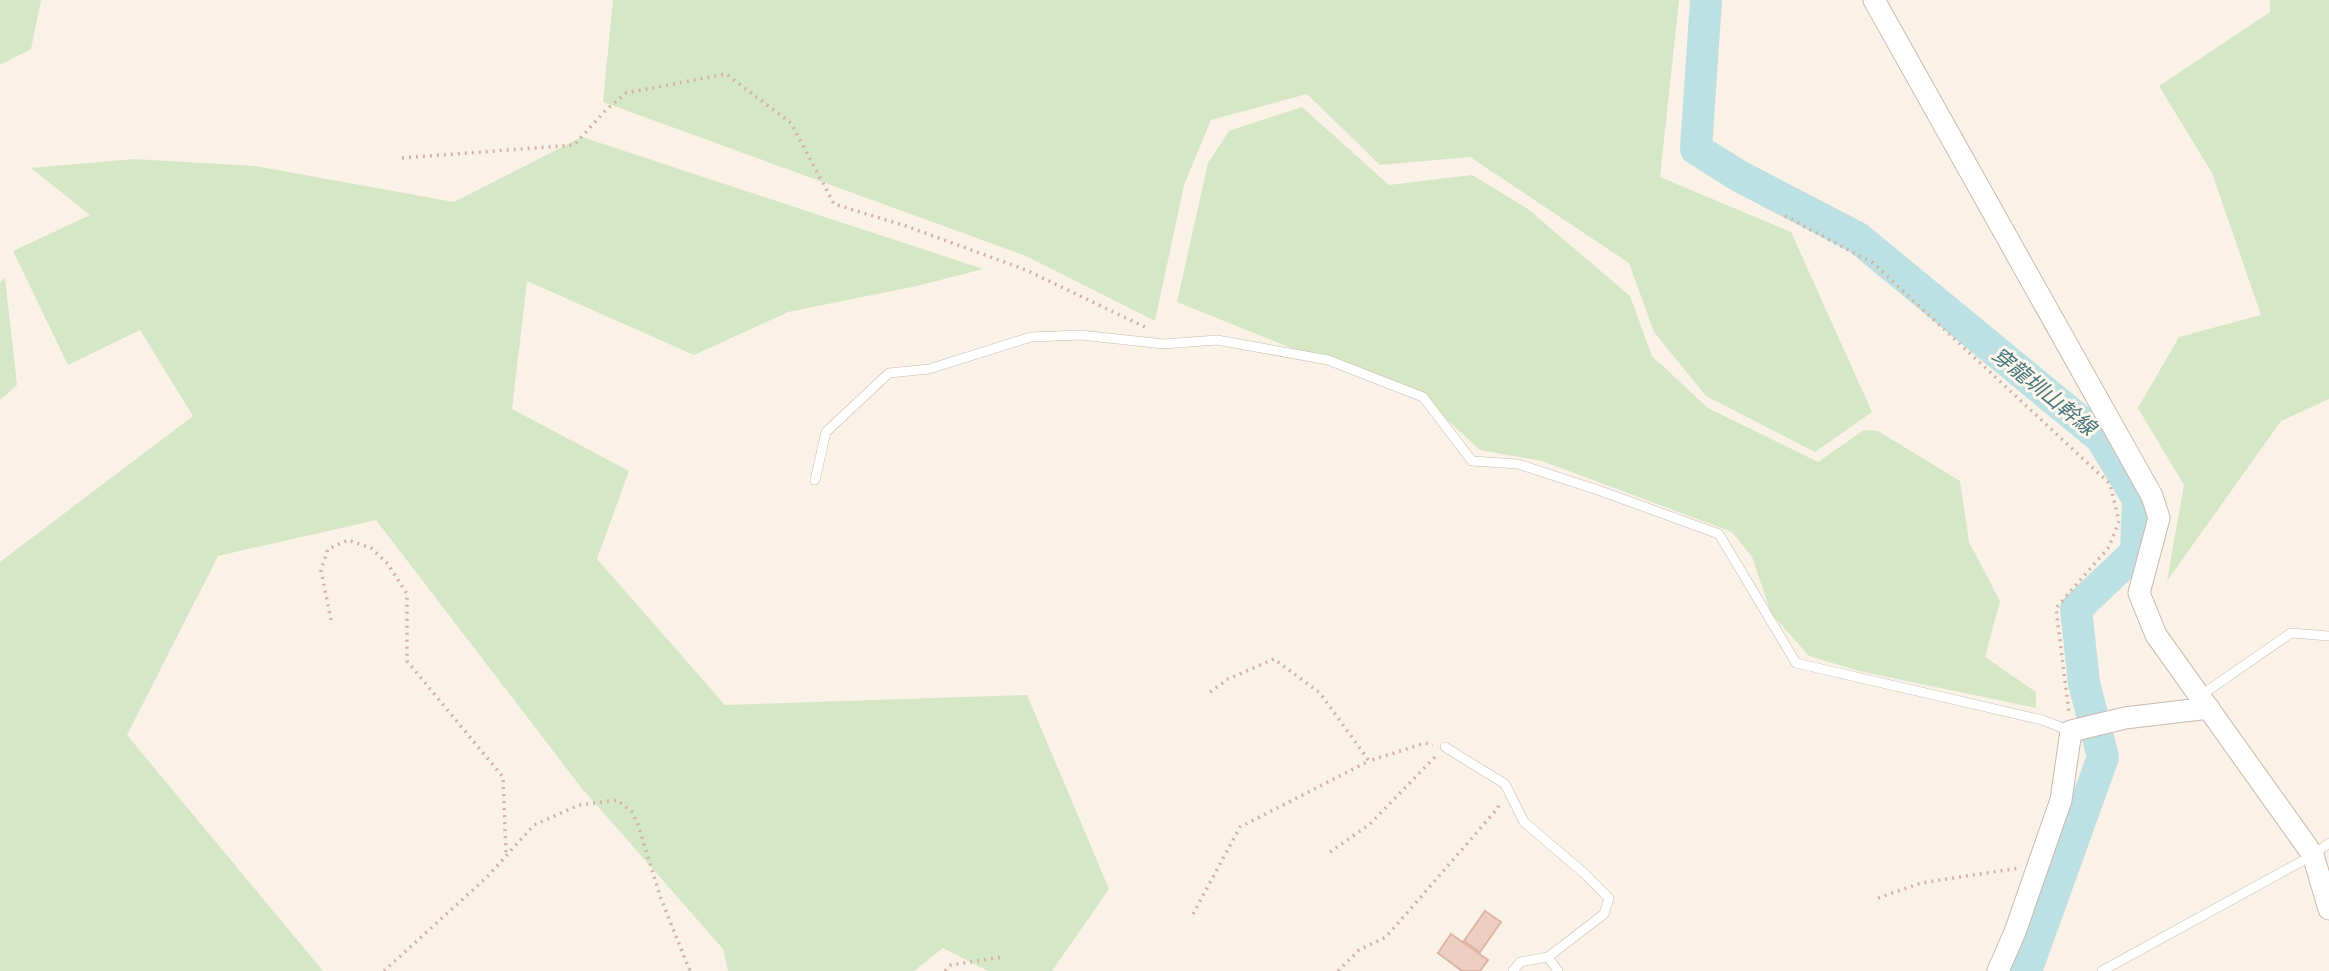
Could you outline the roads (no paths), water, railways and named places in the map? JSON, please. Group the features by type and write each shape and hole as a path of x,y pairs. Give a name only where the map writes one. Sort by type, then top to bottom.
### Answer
{"street":[{"path":"1874,0 2152,496 2159,518 2140,593 2156,635 2204,702 2321,849 2329,908"},
{"path":"1998,971 2061,800 2071,731 2204,702"}],"lane":[{"path":"816,480 827,432 889,373 929,369 1031,337 1080,335 1165,344 1217,340 1328,360 1423,397 1472,461 1518,464 1719,534 1796,663 2042,720 2071,731"},
{"path":"2204,702 2291,633 2329,636"},
{"path":"1445,747 1505,784 1524,822 1609,898 1604,914 1548,957 1520,962 1513,971"},
{"path":"2102,971 2321,849"},
{"path":"1548,957 1558,971"}],"waterway":[{"name":"穿龍圳山幹線","path":"1706,0 1696,149 1739,176 1858,238 2101,438 2138,499 2136,552 2076,609 2084,683 2103,757 2026,971"}]}
